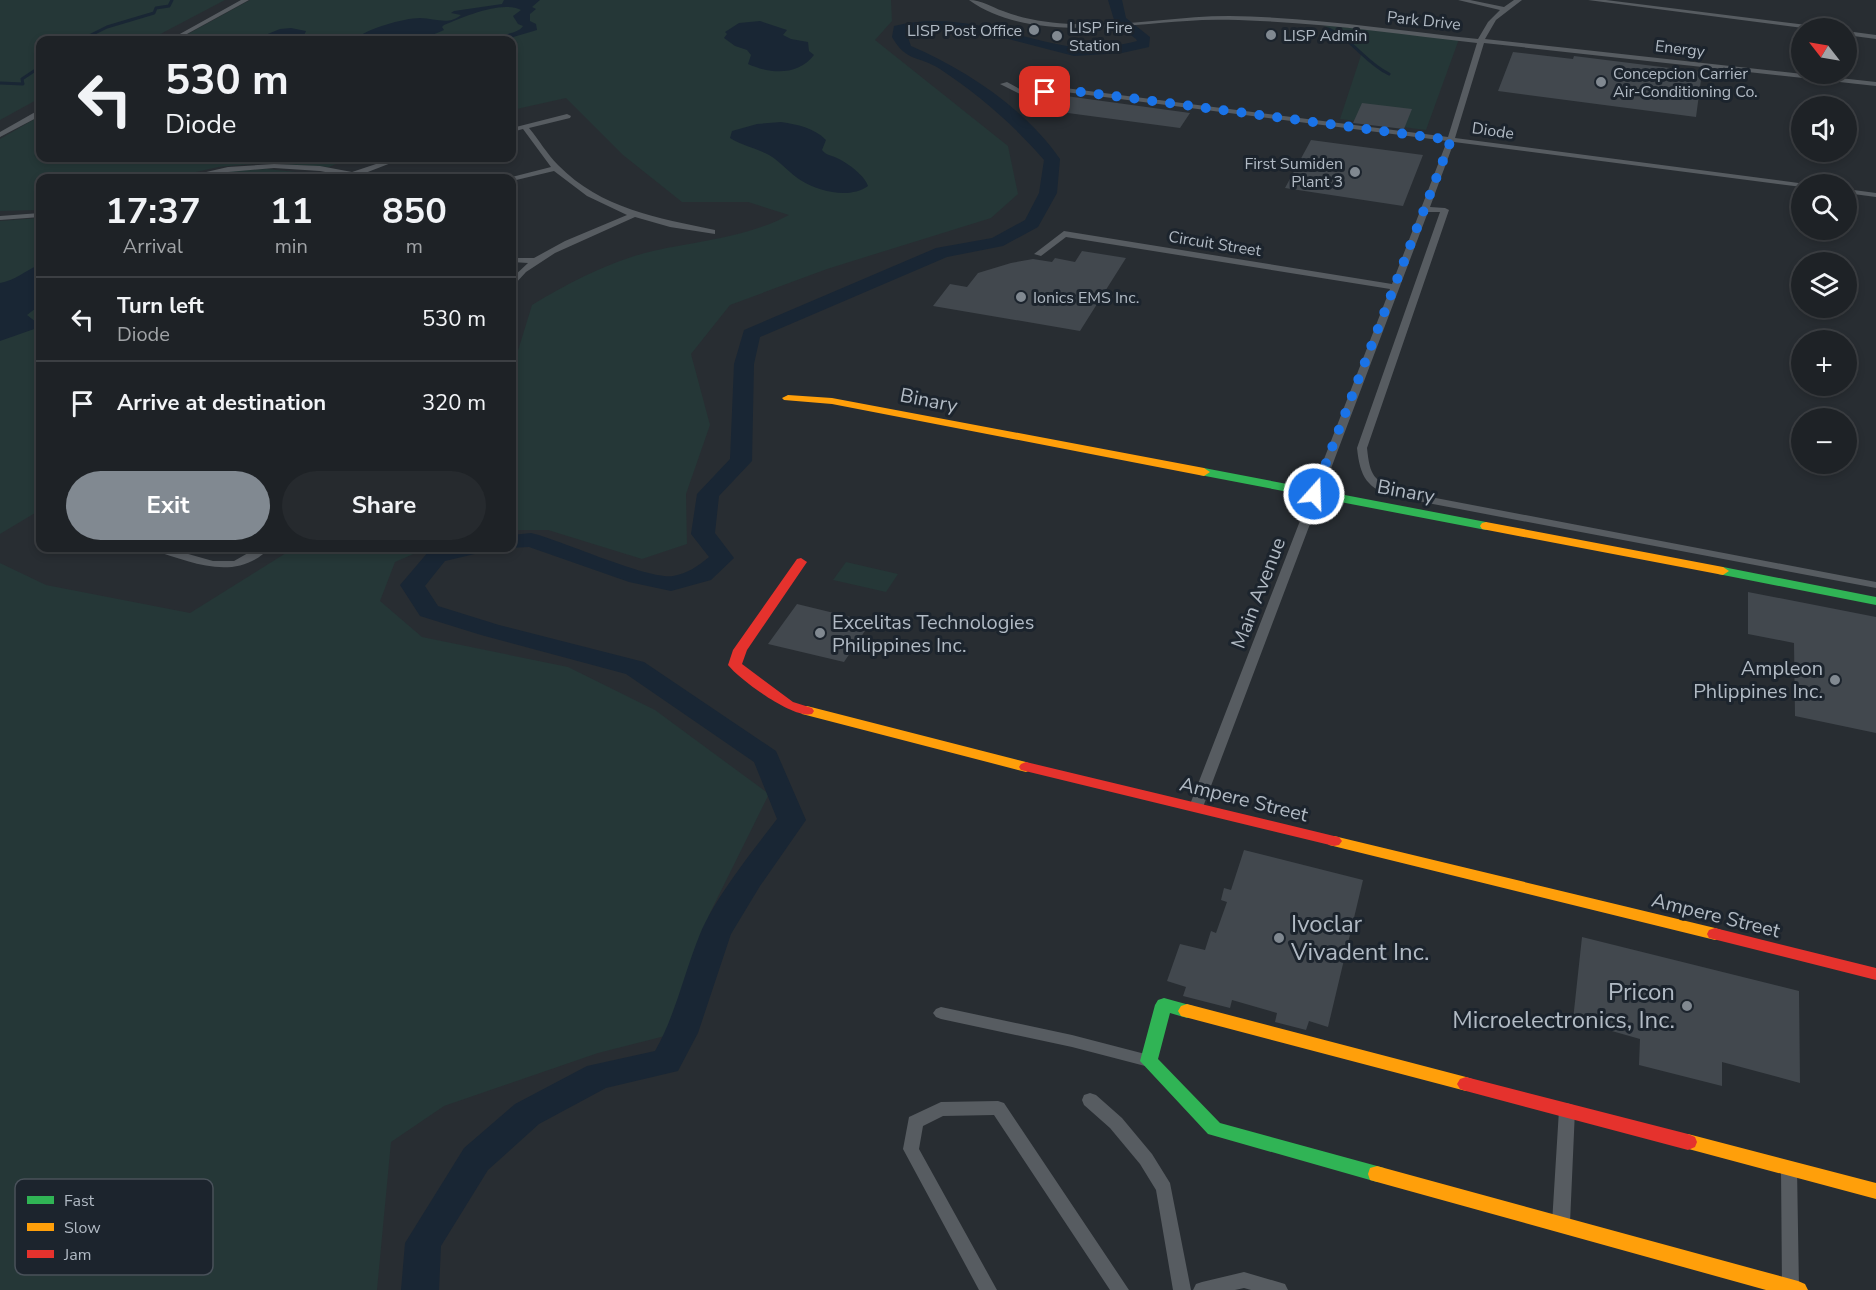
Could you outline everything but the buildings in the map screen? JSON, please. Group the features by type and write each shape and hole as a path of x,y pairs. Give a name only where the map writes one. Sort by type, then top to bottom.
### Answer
{"street":[{"path":"179,36 246,0"},
{"name":"Park Drive","path":"972,0 1006,13 1054,26 1100,27 1199,19 1271,19 1481,40"},
{"name":"Park Drive","path":"990,0 1006,13"},
{"path":"1461,0 1504,9"},
{"name":"Main Avenue","path":"1196,807 1451,140 1481,40 1490,22 1504,9 1519,0"},
{"path":"1591,0 1791,25"},
{"path":"1857,34 1876,37"},
{"name":"Energy","path":"1481,40 1876,84"},
{"name":"Diode","path":"1004,84 1024,94 1065,90 1791,184"},
{"path":"0,135 36,115"},
{"path":"516,129 567,116"},
{"path":"525,127 556,168 586,193 633,215 712,232"},
{"path":"355,174 389,162"},
{"path":"202,174 266,167 310,168 346,174"},
{"path":"516,178 556,168"},
{"path":"1857,192 1876,195"},
{"path":"1424,209 1445,210 1362,448 1364,474 1376,485 1396,494 1876,585"},
{"path":"0,218 36,215"},
{"path":"516,278 535,261 633,215"},
{"name":"Circuit Street","path":"1038,254 1064,234 1394,287"},
{"path":"516,260 535,261"},
{"name":"Binary","path":"788,398 832,401 1314,494 1479,523 1876,601"},
{"path":"170,552 213,564 236,564 257,552"},
{"name":"Ampere Street","path":"801,561 740,650 735,665 788,705 951,750 1196,807 1876,974"},
{"path":"1149,1061 1164,1005 1876,1191"},
{"path":"941,1013 1072,1041 1149,1061 1214,1129 1794,1289 1789,1168"},
{"path":"1090,1100 1116,1123 1146,1159 1164,1188 1182,1290"},
{"path":"988,1290 911,1149 915,1122 941,1109 998,1108 1120,1290"},
{"path":"1561,1223 1567,1110"},
{"path":"1212,1289 1244,1280 1280,1290"}],"shaded area":[{"path":"0,0 225,0 157,36 36,36 36,100 0,120"},
{"path":"250,0 891,0 892,21 875,40 1008,146 1018,194 991,218 827,269 730,305 691,354 710,425 686,494 687,544 642,559 548,530 516,530 516,357 532,305 575,281 622,260 653,251 722,238 757,228 789,215 748,202 682,202 623,155 566,98 516,109 516,36 184,36"},
{"path":"1323,25 1459,39 1426,130 1340,119 1362,52 1345,37"},
{"path":"36,118 36,162 341,162 329,167 264,163 218,167 187,174 36,174 36,210 0,211 0,139"},
{"path":"267,169 315,174 215,174"},
{"path":"36,218 36,512 0,534 0,221"},
{"path":"288,552 418,552 395,562 380,601 422,637 568,667 655,710 769,794 710,913 665,1036 598,1053 444,1106 391,1142 377,1290 0,1290 0,563 46,585 190,613"},
{"path":"846,562 898,574 886,592 833,580"}],"water":[{"path":"504,0 540,0 532,7 536,9 530,14 530,21 536,24 537,30 516,36 503,36 523,26 518,24 513,16 521,10 503,7 462,18 444,25 442,27 444,30 428,36 359,36 395,22 413,18 451,20 461,15 451,13 454,11 502,4"},
{"path":"760,21 787,30 783,35 791,39 808,42 809,51 814,55 800,67 792,70 765,70 748,64 751,55 747,50 735,46 724,38 727,34 725,32 739,23"},
{"path":"291,28 306,31 304,36 263,36 280,29"},
{"path":"781,122 816,132 826,140 822,150 852,167 864,178 868,186 861,190 844,193 817,188 798,178 769,155 730,138 732,131 757,124"},
{"path":"36,266 36,308 27,315 36,322 36,328 0,341 0,283"}],"waterway":[{"path":"89,36 107,27 154,13 156,8 169,6 172,0"},
{"path":"516,542 531,540 638,577 671,584 702,575 722,558 703,534 708,494 741,461 744,364 751,334 942,252 997,242 1032,223 1048,193 1052,159 1025,128 1006,111 943,65 906,49 899,37 899,29 934,25 989,30 1074,52 1122,49 1144,44 1143,37 1120,20 1115,0"},
{"path":"1329,29 1389,74"},
{"path":"0,83 23,84 22,79 36,70"},
{"path":"420,1290 423,1243 476,1159 527,1114 599,1076 666,1062 682,1033 716,933 749,878 792,820 766,757 635,668 490,630 429,611 412,585 437,556 454,552"}],"traffic: fast":[{"path":"1204,472 1486,526"},
{"path":"1723,571 1876,601"},
{"path":"1187,1011 1164,1005 1149,1061 1214,1129 1377,1174"}],"traffic: slow":[{"path":"788,398 832,401 1204,472"},
{"path":"1486,526 1723,571"},
{"path":"807,711 1026,767"},
{"path":"1334,841 1715,934"},
{"path":"1187,1011 1466,1084"},
{"path":"1688,1142 1876,1191"},
{"path":"1377,1174 1798,1290"}],"traffic: jam":[{"path":"801,562 740,650 735,665 788,705 807,711"},
{"path":"1026,767 1334,841"},
{"path":"1715,934 1876,974"},
{"path":"1466,1084 1688,1142"}],"place":[{"name":"LISP Post Office","path":"1034,30"},
{"name":"LISP Admin","path":"1271,35"},
{"name":"LISP Fire Station","path":"1057,36"},
{"name":"Concepcion Carrier Air-Conditioning Co.","path":"1601,82"},
{"name":"First Sumiden Plant 3","path":"1355,172"},
{"name":"Ionics EMS Inc.","path":"1021,297"},
{"name":"Excelitas Technologies Philippines Inc.","path":"820,633"},
{"name":"Ampleon Phlippines Inc.","path":"1835,680"},
{"name":"Ivoclar Vivadent Inc.","path":"1279,938"},
{"name":"Pricon Microelectronics, Inc.","path":"1687,1006"}],"route":[{"path":"1045,92 1065,90 1451,140 1314,494"}]}
